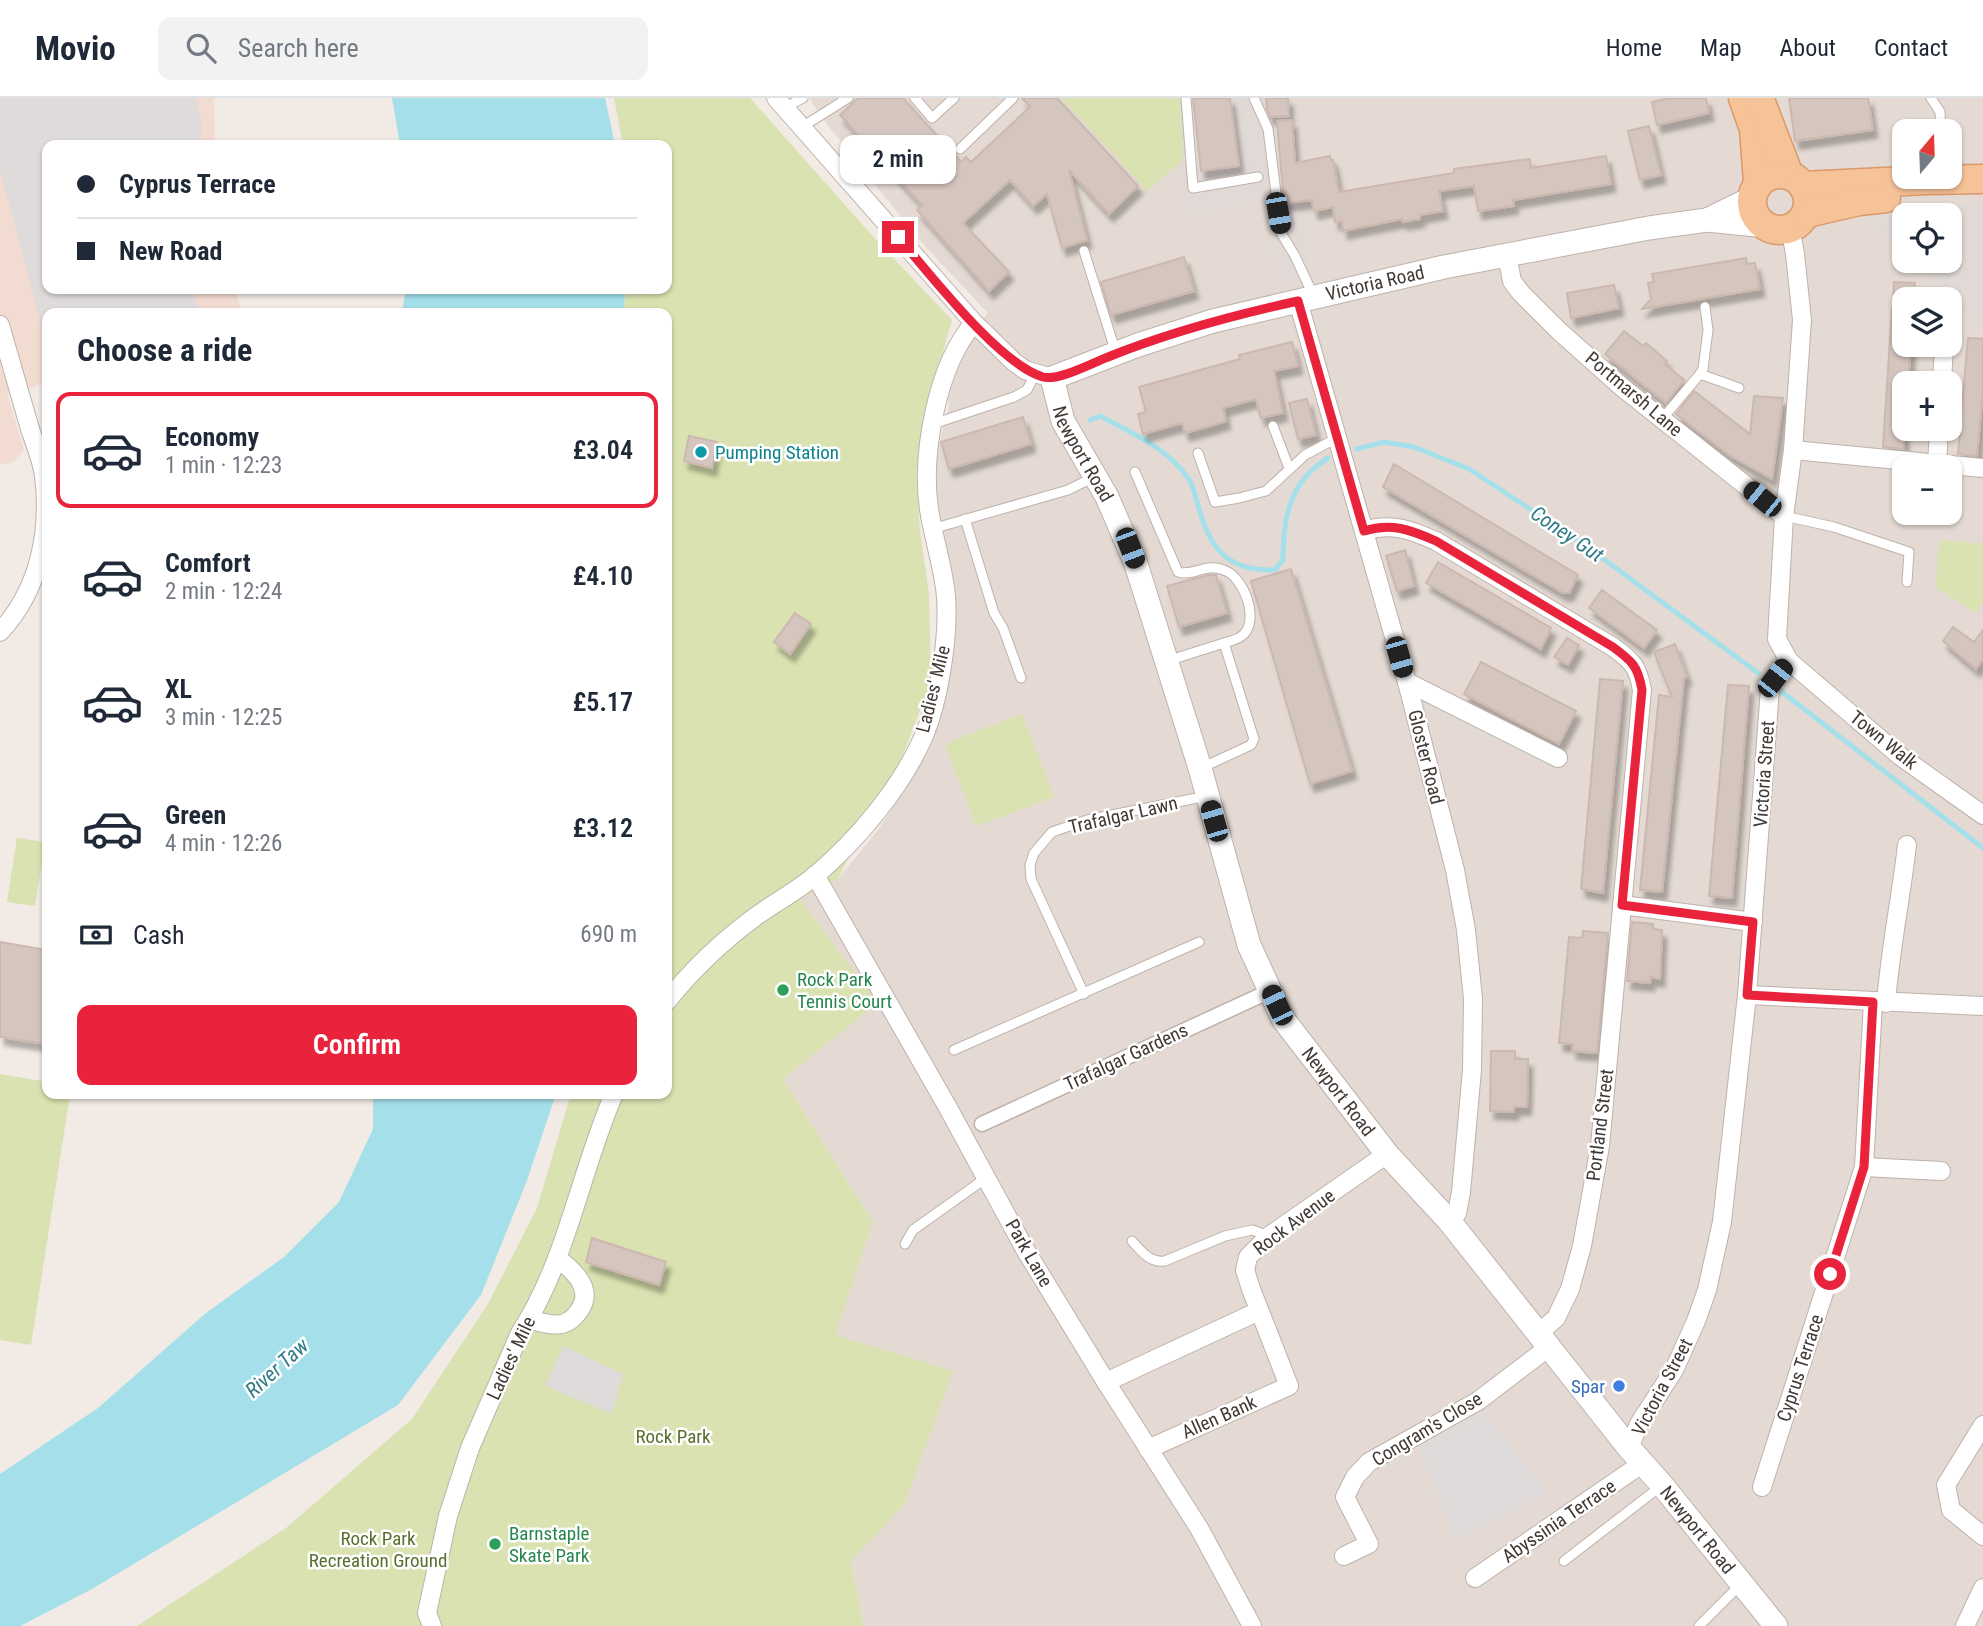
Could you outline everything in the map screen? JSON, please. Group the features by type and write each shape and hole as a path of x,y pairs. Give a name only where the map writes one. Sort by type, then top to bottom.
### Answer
{"main road":[{"path":"1743,98 1754,129 1755,215 1892,188"},
{"path":"1759,98 1791,206"},
{"path":"1755,191 1776,174 1791,206"},
{"path":"1962,180 1981,182"},
{"path":"1791,206 1961,194 1981,182"}],"street":[{"path":"780,103 974,323 1014,362 1043,376"},
{"name":"Victoria Road","path":"1707,220 1755,191"},
{"path":"1789,661 1777,639 1784,516 1793,450 1802,320 1791,206"},
{"name":"Victoria Road","path":"1043,376 1213,321 1415,273 1649,228 1791,206"},
{"name":"Portmarsh Lane","path":"1507,255 1512,281 1559,331 1662,419 1784,516"},
{"name":"Gloster Road","path":"1306,299 1308,328 1407,682 1455,870 1466,930 1472,978 1472,1070 1463,1174 1457,1213 1450,1222"},
{"name":"Ladies' Mile","path":"672,995 695,967 724,941 815,875 867,824 900,778 923,737 947,634 946,595 932,529 926,477 927,447 948,368 964,334 974,323"},
{"path":"0,325 42,471"},
{"name":"Newport Road","path":"1043,376 1063,421 1096,476 1124,531 1200,768 1249,945 1283,1019 1387,1154 1450,1222 1776,1626"},
{"path":"1793,450 1892,460"},
{"path":"1962,466 1983,468"},
{"name":"Portland Street","path":"1364,531 1392,526 1409,529 1436,541 1613,647 1636,667 1642,690 1600,1146 1582,1246 1564,1301 1544,1340"},
{"path":"0,632 14,617 34,581 42,547"},
{"name":"Town Walk","path":"1789,661 1900,756 1983,815"},
{"name":"Victoria Street","path":"1636,1455 1639,1424 1674,1370 1696,1321 1707,1290 1722,1223 1747,995 1770,689 1789,661"},
{"path":"1407,682 1558,758"},
{"name":"Cyprus Terrace","path":"1762,1487 1864,1167 1880,1002 1898,919 1907,845"},
{"name":"Park Lane","path":"815,875 1026,1251 1199,1528 1252,1626"},
{"path":"1622,905 1753,922"},
{"name":"Trafalgar Gardens","path":"982,1124 1270,991"},
{"path":"1747,995 1983,1006"},
{"name":"Ladies' Mile","path":"432,1626 427,1613 449,1516 470,1448 557,1258 612,1099"},
{"name":"Rock Avenue","path":"1259,1311 1245,1270 1248,1257 1269,1236 1387,1154"},
{"path":"1864,1167 1941,1171"},
{"path":"529,1319 561,1324 571,1320 584,1304 585,1294 581,1281 573,1270 557,1258"},
{"path":"1106,1382 1259,1311"},
{"name":"Allen Bank","path":"1148,1449 1289,1385 1259,1311"},
{"name":"Congram's Close","path":"1344,1556 1369,1544 1345,1497 1355,1477 1369,1462 1478,1401 1544,1340"},
{"path":"1983,1425 1946,1485 1951,1510 1983,1536"},
{"name":"Abyssinia Terrace","path":"1475,1578 1636,1455"},
{"path":"1965,1626 1983,1588"}],"lane":[{"path":"780,103 803,98"},
{"path":"802,127 848,98"},
{"path":"915,98 932,118 954,98"},
{"path":"960,149 1013,98"},
{"path":"1186,98 1193,188 1258,177"},
{"path":"1254,98 1268,129 1281,233 1295,256 1306,299"},
{"path":"1931,98 1940,112 1940,119"},
{"path":"1084,251 1116,354"},
{"path":"1662,419 1703,369 1708,330 1705,307"},
{"path":"1700,374 1739,388"},
{"path":"933,424 1014,397 1043,376"},
{"path":"1273,426 1289,468"},
{"path":"1198,453 1215,502 1266,491 1305,455 1337,438"},
{"path":"1135,472 1178,572 1184,574 1211,566 1236,577 1245,588 1250,622 1246,633 1237,639 1167,661"},
{"path":"932,529 1068,490 1096,476"},
{"path":"1784,516 1834,527 1909,552 1907,582"},
{"path":"965,519 994,613 1003,628 1021,678"},
{"path":"1200,768 1251,745 1254,739 1224,643"},
{"name":"Trafalgar Lawn","path":"1084,994 1031,879 1030,865 1034,853 1052,832 1087,820 1206,796"},
{"path":"954,1050 1199,942"},
{"path":"905,1244 913,1230 986,1178"},
{"path":"1132,1241 1156,1262 1165,1261 1225,1236 1252,1230 1269,1236"},
{"path":"1564,1561 1662,1485"},
{"path":"1699,1626 1742,1584"}],"shaded area":[{"path":"0,98 214,98 215,140 42,140 42,294 236,294 241,308 42,308 42,384 7,394 24,450 13,462 0,465"},
{"path":"0,98 196,98 201,121 201,140 42,140 42,294 193,294 199,308 42,308 42,327 0,170"},
{"path":"809,98 1983,98 1983,1626 864,1626 851,1561 904,1505 834,1335 873,1222 783,1079 876,1003 800,899 838,879 878,830 917,770 937,725 956,631 938,516 935,461 949,405 947,394 969,338 988,313 922,243"},
{"path":"1180,98 1292,98 1311,277 1279,285 1267,199 1187,215 1180,177 1183,160"},
{"path":"1962,206 1983,208 1983,327 1962,307 1962,287 1940,287 1925,273 1962,273"},
{"path":"1892,217 1892,242 1872,223"},
{"path":"563,1346 623,1374 612,1414 545,1386"},
{"path":"1484,1412 1547,1492 1455,1539 1419,1447"}],"green space":[{"name":"Rock Park","path":"614,98 750,98 878,242 952,320 933,387 916,472 920,531 929,595 931,682 900,762 838,879 800,899 877,1003 783,1079 873,1222 835,1335 953,1371 904,1505 851,1561 864,1626 137,1626 286,1528 412,1419 488,1304 537,1208 570,1099 672,1099 672,308 624,308 625,294 672,294 672,140 622,140"},
{"path":"1062,98 1180,98 1183,160 1147,191"},
{"path":"1939,540 1983,544 1983,602 1976,613 1936,587"},
{"path":"1022,714 1054,797 976,826 945,744"},
{"path":"17,838 42,842 42,861 35,906 7,902"},
{"path":"0,1074 42,1081 42,1099 69,1099 31,1345 0,1340"}],"water":[{"path":"392,98 605,98 614,140 399,140"},
{"path":"405,294 625,294 624,308 403,308"},
{"name":"River Taw","path":"373,1099 554,1099 526,1183 481,1295 398,1405 92,1589 20,1626 0,1626 0,1474 98,1408 206,1313 284,1257 339,1202 373,1129"}],"building":[{"path":"858,98 903,98 961,162 966,157 971,162 1030,107 1022,98 1057,98 1138,186 1109,214 1069,170 1087,240 1062,248 1047,194 1033,206 1010,180 963,223 1009,272 989,291 917,210 922,205 840,115"},
{"path":"1193,98 1230,98 1239,166 1201,171"},
{"path":"1266,98 1288,98 1289,116 1270,117"},
{"path":"1669,98 1706,98 1709,113 1657,125 1652,102"},
{"path":"1789,98 1868,98 1873,130 1795,141"},
{"path":"1292,120 1295,163 1330,156 1339,192 1454,173 1454,169 1530,159 1531,168 1606,156 1611,184 1513,200 1514,206 1478,211 1474,186 1439,191 1443,211 1420,215 1420,219 1403,222 1402,219 1343,231 1342,221 1335,222 1333,207 1314,211 1312,200 1284,203 1277,121"},
{"path":"1649,126 1661,175 1640,180 1628,131"},
{"path":"1184,257 1194,291 1111,315 1101,282"},
{"path":"1746,258 1747,264 1755,263 1760,289 1642,309 1651,299 1648,283 1654,282 1652,274"},
{"path":"1894,282 1915,283 1915,287 1894,287"},
{"path":"1614,285 1619,308 1571,318 1567,293"},
{"path":"1892,308 1892,357 1910,357 1909,371 1892,371 1892,441 1904,441 1904,449 1883,447"},
{"path":"1624,331 1643,346 1646,343 1684,380 1666,403 1605,354"},
{"path":"1968,338 1983,339 1983,389 1977,456 1958,454 1959,441 1962,441"},
{"path":"1292,342 1298,366 1274,371 1283,413 1261,418 1256,399 1223,408 1226,421 1210,426 1185,433 1182,423 1143,434 1138,414 1146,412 1139,387 1240,359 1239,355"},
{"path":"1694,391 1750,434 1754,396 1783,398 1772,479 1729,455 1676,414"},
{"path":"1307,399 1316,435 1298,439 1289,403"},
{"path":"1023,417 1031,444 949,469 941,442"},
{"name":"Pumping Station","path":"689,436 717,442 712,468 684,461"},
{"path":"1394,464 1578,575 1569,593 1563,593 1383,487"},
{"path":"1405,550 1414,586 1397,591 1386,556"},
{"path":"1438,562 1551,628 1541,649 1426,583"},
{"path":"1291,569 1352,771 1310,784 1251,581"},
{"path":"1216,575 1227,613 1179,627 1167,586"},
{"path":"1602,590 1657,630 1644,648 1589,608"},
{"path":"795,613 811,624 790,654 774,642"},
{"path":"1953,627 1974,642 1983,630 1983,659 1976,669 1943,641"},
{"path":"1567,638 1579,645 1568,665 1554,657"},
{"path":"1675,644 1687,677 1684,678 1662,892 1640,890 1659,695 1672,697 1654,652"},
{"path":"1481,662 1576,711 1559,744 1464,694"},
{"path":"1600,679 1623,681 1603,893 1581,889"},
{"path":"1728,685 1749,686 1732,898 1709,896"},
{"path":"1632,922 1653,924 1653,929 1662,930 1660,979 1651,977 1650,983 1627,981"},
{"path":"1583,931 1608,933 1597,1053 1572,1051 1573,1044 1559,1043 1569,937 1582,938"},
{"path":"0,942 42,949 42,1043 0,1037"},
{"path":"1491,1051 1515,1051 1515,1059 1528,1059 1527,1107 1514,1107 1514,1112 1490,1111"},
{"path":"592,1238 666,1262 659,1285 586,1262"}],"waterway":[{"name":"Coney Gut","path":"1090,420 1100,416 1148,442 1180,467 1190,481 1204,524 1216,547 1224,556 1245,567 1275,570 1283,560 1285,530 1291,502 1305,478 1328,458"},
{"name":"Coney Gut","path":"1357,449 1384,442 1414,447 1469,469 1579,541 1758,673"},
{"name":"Coney Gut","path":"1777,688 1983,848"}],"place":[{"name":"Pumping Station","path":"701,452"},
{"name":"Rock Park Tennis Court","path":"783,990"},
{"name":"Spar","path":"1619,1386"},
{"name":"Barnstaple Skate Park","path":"495,1544"}],"route":[{"path":"898,237 974,323 1014,362 1025,370 1052,379 1138,345 1213,321 1298,301 1308,328 1364,531 1392,526 1409,529 1436,541 1613,647 1630,660 1636,667 1642,690 1622,905 1753,922 1747,995 1873,1002 1864,1167 1830,1274"}],"park label":[{"name":"Rock Park Recreation Ground","path":"378,1549"}]}
